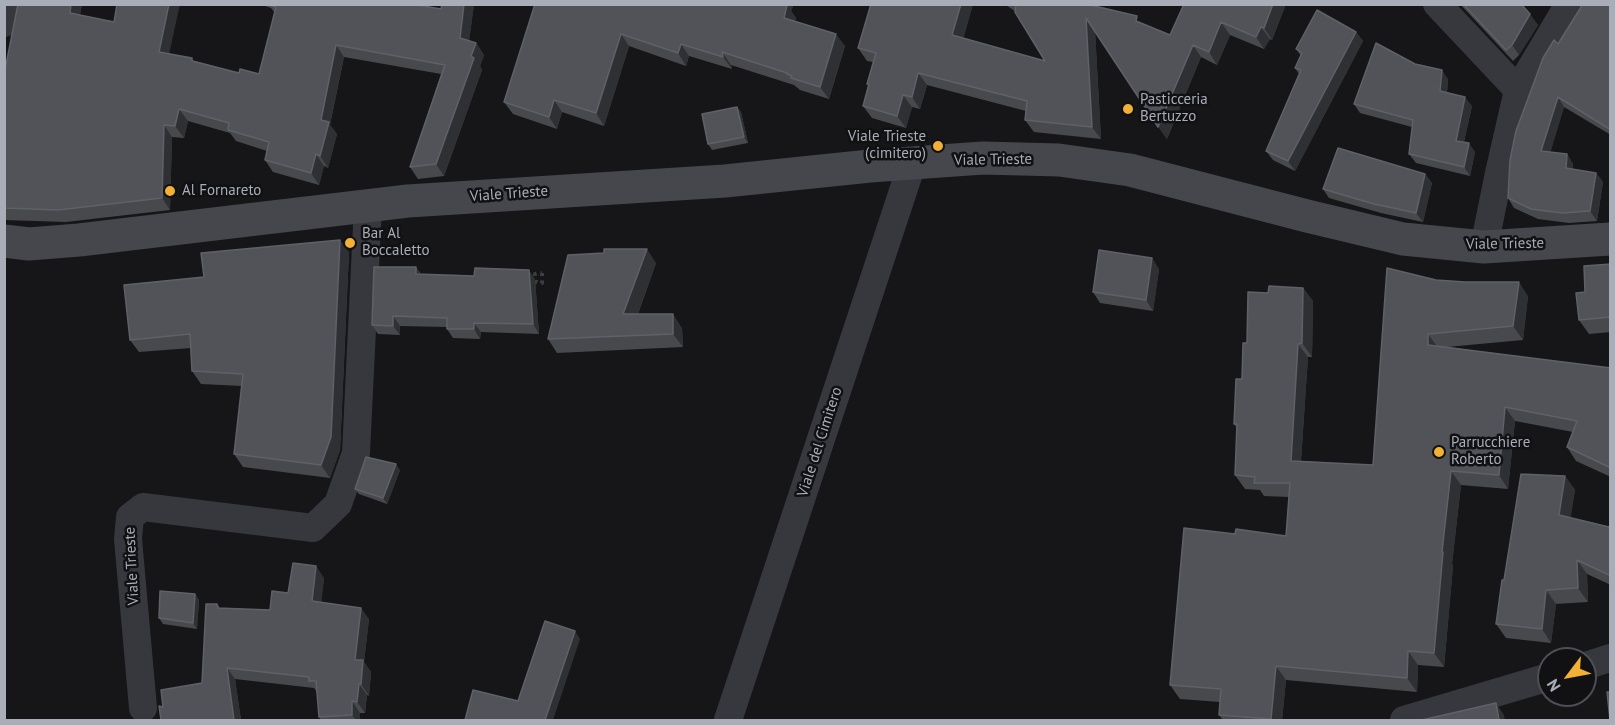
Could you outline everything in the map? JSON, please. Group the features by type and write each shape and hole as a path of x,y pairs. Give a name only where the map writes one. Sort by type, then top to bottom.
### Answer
{"main road":[{"name":"Viale Trieste","path":"4,241 29,244 79,240 408,201 725,181 870,166 983,158 1059,160 1130,170 1403,239 1484,247 1611,239"}],"street":[{"path":"4,23 8,4"},
{"path":"1437,4 1518,90"},
{"path":"1484,247 1518,90 1569,4"},
{"name":"Viale del Cimitero","path":"728,720 912,164"},
{"name":"Viale Trieste","path":"143,708 128,539 130,517 143,507 313,528 338,504 356,453 368,205"},
{"path":"1404,720 1537,681"}],"building":[{"path":"18,4 71,4 70,13 114,22 117,4 169,4 159,52 192,58 192,61 239,73 240,69 259,74 276,7 270,4 412,4 441,9 442,4 464,4 460,38 476,43 471,56 474,58 436,164 410,167 445,65 336,45 321,120 329,122 320,156 316,154 311,173 265,160 269,142 228,130 229,123 179,109 175,126 164,125 162,198 58,210 4,208 4,75"},
{"path":"535,4 785,4 787,5 784,18 836,34 820,87 791,78 792,76 787,73 722,52 723,57 681,44 678,53 621,34 596,113 554,100 549,117 504,102"},
{"path":"871,4 961,4 952,35 1045,61 1015,12 1016,4 1086,4 1137,16 1136,21 1170,35 1184,4 1273,4 1264,28 1261,27 1256,37 1221,22 1209,52 1193,45 1158,127 1086,18 1092,127 1025,120 1027,101 918,73 912,97 903,95 897,116 863,106 876,53 858,48"},
{"path":"1463,4 1521,4 1530,14 1512,45 1506,50"},
{"path":"1583,4 1611,4 1611,130 1558,97 1541,151 1567,154 1566,168 1596,173 1590,211 1562,213 1531,209 1508,198 1510,160 1516,131 1543,58 1554,40 1558,44"},
{"path":"1317,10 1356,32 1288,161 1266,151 1301,70 1295,68 1302,53 1296,49"},
{"path":"1376,43 1415,64 1442,70 1440,91 1465,97 1456,141 1469,143 1464,167 1409,154 1413,120 1354,104"},
{"path":"737,107 744,137 708,144 702,114"},
{"path":"1338,148 1425,174 1416,213 1323,189"},
{"path":"340,240 331,437 321,465 234,454 243,374 192,371 190,334 130,340 124,285 204,277 201,253"},
{"path":"604,249 647,249 623,314 673,314 673,334 548,339 568,255 604,253"},
{"path":"1099,250 1152,258 1146,300 1093,292"},
{"path":"1611,264 1611,317 1579,320 1576,293 1585,292 1584,266"},
{"path":"374,267 416,267 416,274 474,276 475,268 529,270 533,324 474,323 474,329 447,329 447,318 393,316 393,326 372,325"},
{"path":"1387,268 1436,280 1519,282 1513,326 1428,334 1428,345 1611,368 1611,468 1567,447 1577,421 1505,407 1499,475 1451,471 1434,653 1408,651 1407,678 1276,666 1271,719 1219,715 1221,689 1170,685 1184,528 1235,534 1236,529 1286,536 1290,483 1254,483 1255,477 1235,475 1236,379 1242,379 1243,343 1247,343 1248,292 1268,293 1269,286 1303,288 1302,343 1298,344 1291,461 1373,465"},
{"path":"366,457 396,464 383,498 355,489"},
{"path":"1521,474 1565,476 1559,515 1609,527 1611,524 1611,576 1577,560 1578,588 1546,590 1542,629 1496,624"},
{"path":"293,563 316,566 312,601 361,608 355,660 363,660 361,684 359,684 357,702 352,701 352,715 319,717 316,681 309,681 309,677 227,668 234,720 161,720 159,706 163,707 161,690 202,683 206,604 217,604 218,608 270,610 272,591 288,593"},
{"path":"160,591 195,594 193,623 159,618"},
{"path":"545,621 575,631 545,720 465,720 473,690 518,701"},
{"path":"1607,692 1611,692 1611,720 1610,720"},
{"path":"1496,703 1499,720 1422,720"}],"place":[{"name":"Pasticceria Bertuzzo","path":"1128,109"},
{"name":"Viale Trieste (cimitero)","path":"938,146"},
{"name":"Al Fornareto","path":"170,191"},
{"name":"Bar Al Boccaletto","path":"350,243"},
{"name":"Parrucchiere Roberto","path":"1439,452"}]}
